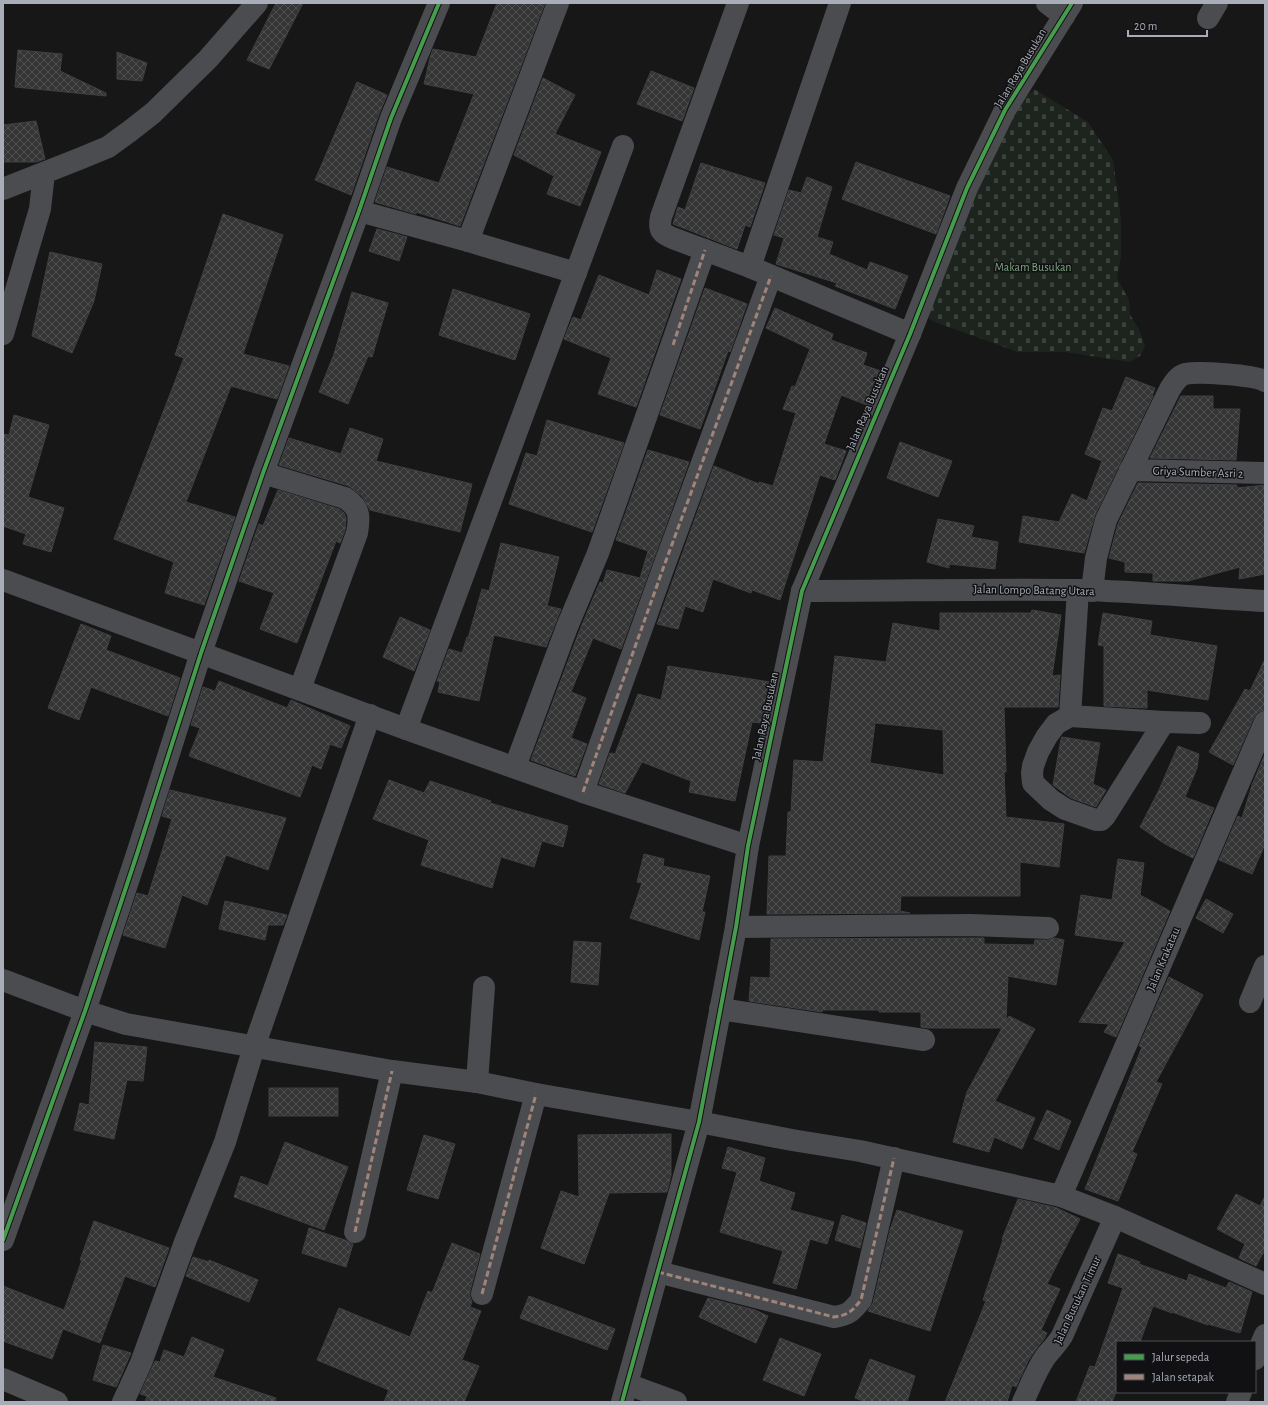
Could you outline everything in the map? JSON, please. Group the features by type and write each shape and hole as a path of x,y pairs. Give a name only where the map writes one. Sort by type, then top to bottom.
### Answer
{"main road":[{"path":"3,1379 50,1401"}],"street":[{"path":"3,189 108,147 130,131 153,113 208,59 257,3"},
{"path":"3,1240 85,1011 201,653 263,473 359,211 391,118 439,3"},
{"path":"468,241 558,3"},
{"path":"738,3 663,210 659,226 661,231 665,235 750,267 910,334"},
{"path":"750,267 840,3"},
{"name":"Jalan Raya Busukan","path":"624,1393 700,1122 736,927 748,846 802,591 910,334 966,188 1005,110 1061,7"},
{"path":"406,729 622,146"},
{"path":"3,334 40,209 44,173"},
{"path":"359,211 576,273"},
{"path":"515,767 568,627 598,553 705,250"},
{"path":"583,792 664,566 771,276"},
{"name":"Griya Sumber Asri 2","path":"1070,716 1085,591 1106,520 1170,389 1176,380 1184,374 1194,373 1248,376 1265,381"},
{"name":"Griya Sumber Asri 2","path":"1130,470 1265,474"},
{"path":"263,473 344,498 353,503 358,512 359,521 357,533 300,689"},
{"path":"3,580 406,729 583,792 748,846"},
{"name":"Jalan Lompo Batang Utara","path":"802,591 894,591 942,589 1085,591 1265,602"},
{"path":"124,1402 141,1363 185,1242 225,1142 254,1047 370,715"},
{"path":"1164,722 1105,816 1101,820 1096,820 1065,809 1051,800 1033,783 1033,766 1044,741 1056,724 1070,716 1200,723"},
{"name":"Jalan Krakatau","path":"1060,1196 1265,722"},
{"path":"736,927 970,925 1048,928"},
{"path":"1250,1002 1265,966"},
{"path":"3,980 85,1011 126,1024 392,1071 477,1082 792,1140 860,1150 1060,1196 1115,1217 1265,1284"},
{"path":"477,1082 484,987"},
{"path":"720,1009 924,1040"},
{"path":"355,1232 392,1071"},
{"path":"482,1294 536,1094"},
{"path":"658,1272 834,1316 845,1316 861,1300 894,1158"},
{"name":"Jalan Busukan Timur","path":"1023,1402 1037,1372 1046,1357 1057,1346 1062,1336 1115,1217"},
{"path":"1256,1357 1265,1335"},
{"path":"624,1393 676,1402"}],"green space":[{"name":"Makam Busukan","path":"1034,89 1088,122 1113,160 1121,220 1121,257 1117,278 1129,300 1130,315 1139,329 1145,346 1140,356 1130,362 1065,352 1018,352 932,321 926,314 956,230 1017,106"}],"building":[{"path":"276,3 303,3 269,69 247,60"},
{"path":"497,3 545,3 460,226 416,212 416,214 375,202 387,167 439,183 474,94 424,84 430,58 433,49 476,57"},
{"path":"18,50 62,54 60,71 106,93 106,96 15,87"},
{"path":"117,52 147,63 142,81 117,79"},
{"path":"651,71 694,88 682,121 637,104"},
{"path":"543,78 575,95 555,134 601,152 580,206 547,194 554,176 514,155"},
{"path":"357,82 387,95 351,195 315,180"},
{"path":"36,121 45,159 36,162 3,162 3,125"},
{"path":"856,162 950,196 936,234 842,199"},
{"path":"701,163 765,183 750,227 745,225 737,249 673,224 678,207 685,210"},
{"path":"807,177 832,187 817,237 833,242 829,254 867,270 870,262 908,276 895,309 835,286 837,283 776,264 784,238 774,235 789,190 801,193"},
{"path":"223,214 283,235 243,354 289,366 277,399 231,386 186,502 235,517 204,605 165,593 174,562 114,539 184,358 175,355"},
{"path":"377,229 407,237 399,261 369,251"},
{"path":"50,252 102,264 94,301 72,353 32,336"},
{"path":"657,270 681,279 636,407 598,394 611,358 564,339 573,317 581,320 599,275 649,295"},
{"path":"705,288 747,304 730,352 728,351 700,429 660,415"},
{"path":"453,289 530,314 515,360 439,335"},
{"path":"352,292 388,303 372,357 368,356 348,404 319,392 334,354"},
{"path":"775,308 833,334 831,340 867,353 863,365 881,371 867,405 841,395 824,444 846,451 835,480 820,475 780,600 752,590 751,593 713,579 703,612 685,606 678,629 657,624 714,466 759,484 759,482 773,486 796,413 783,409 792,386 795,387 810,349 766,328"},
{"path":"1126,377 1155,388 1153,396 1095,515 1084,553 1019,542 1023,516 1059,522 1072,494 1087,501 1102,461 1085,454 1103,408 1112,411"},
{"path":"1181,396 1213,396 1213,409 1240,409 1236,460 1150,458"},
{"path":"14,415 49,425 28,497 64,508 51,552 23,544 26,534 3,526 3,434 9,435"},
{"path":"547,420 624,443 592,532 509,504 526,453 537,456"},
{"path":"350,428 383,439 376,461 472,484 460,532 370,510 362,496 349,486 279,465 289,438 341,454"},
{"path":"900,442 952,461 938,497 887,478"},
{"path":"648,450 689,462 621,649 593,638 571,692 586,698 571,738 587,744 575,776 531,760 579,632 600,582 603,583 607,570 640,578 648,551 616,540"},
{"path":"1138,483 1237,485 1237,488 1265,485 1265,574 1239,579 1240,567 1188,581 1153,581 1153,573 1125,572 1125,562 1109,558 1118,524"},
{"path":"278,490 339,509 344,513 346,518 345,530 340,543 336,541 297,643 260,629 274,593 239,581 259,524 263,526"},
{"path":"938,519 974,526 971,537 998,542 995,569 949,564 949,568 927,562"},
{"path":"501,543 559,557 547,606 561,609 546,647 494,635 479,701 438,692 440,682 437,681 449,649 462,653 467,637 468,638 482,589 489,591"},
{"path":"1032,610 1061,615 1052,676 1060,675 1058,707 1004,707 1006,817 1064,824 1059,867 1020,862 1020,896 901,896 900,911 910,913 767,914 769,856 786,856 788,812 791,812 794,760 823,762 835,656 886,662 893,623 940,631 940,613 1031,613","holes":["875,723 943,730 944,775 870,763"]},
{"path":"1103,613 1152,621 1150,635 1217,646 1208,700 1147,690 1147,708 1104,706 1104,646 1098,645"},
{"path":"400,617 430,630 414,671 383,657"},
{"path":"81,624 111,636 106,650 180,678 168,716 91,687 79,720 48,708"},
{"path":"1265,659 1265,710 1258,712 1254,717 1233,765 1209,752 1245,689 1250,691"},
{"path":"668,666 770,682 761,723 752,722 735,801 689,792 691,781 642,762 625,793 599,784 610,753 615,754 638,694 661,700"},
{"path":"219,681 287,708 291,700 350,726 341,748 330,744 321,769 312,765 300,797 189,756 200,728 191,725 203,687 215,691"},
{"path":"1062,737 1100,743 1093,784 1106,790 1096,807 1071,798 1053,785"},
{"path":"1178,746 1199,754 1197,768 1185,797 1214,808 1193,858 1165,844 1140,827 1159,790"},
{"path":"1265,754 1265,844 1252,874 1219,860 1238,816 1242,818 1252,785"},
{"path":"389,780 424,793 430,781 491,801 490,803 568,826 563,847 542,841 534,867 501,857 492,888 421,865 429,840 373,819"},
{"path":"170,790 286,818 268,870 226,855 207,905 182,895 165,948 123,935 137,893 148,896 172,819 162,816"},
{"path":"644,854 664,859 663,866 710,876 702,912 705,912 699,940 630,918 642,883 637,882"},
{"path":"1118,859 1144,863 1140,895 1170,911 1116,1037 1104,1032 1109,1024 1079,1022 1125,942 1075,935 1081,895 1112,900"},
{"path":"1206,899 1233,914 1223,933 1196,918"},
{"path":"225,901 287,915 283,925 268,925 265,940 219,929"},
{"path":"984,938 984,944 1034,945 1035,940 1048,940 1055,938 1064,940 1056,985 1008,976 1006,1021 1009,1016 1035,1029 995,1101 1035,1118 1022,1149 994,1137 989,1152 953,1142 967,1092 1002,1028 928,1028 921,1027 921,1012 822,1010 822,1012 749,1001 751,977 770,978 771,939"},
{"path":"574,941 601,943 598,985 571,982"},
{"path":"1169,977 1203,995 1156,1082 1162,1084 1132,1152 1137,1154 1118,1201 1085,1189 1142,1047 1139,1046"},
{"path":"95,1042 147,1047 143,1081 127,1080 114,1139 74,1130 80,1103 89,1105"},
{"path":"269,1088 338,1088 338,1116 269,1116"},
{"path":"1047,1110 1071,1121 1059,1150 1034,1139"},
{"path":"671,1134 671,1175 667,1192 609,1193 584,1264 541,1248 561,1191 579,1197 578,1135"},
{"path":"424,1135 455,1144 438,1199 407,1190"},
{"path":"285,1142 348,1167 324,1230 234,1197 241,1176 268,1186"},
{"path":"728,1147 765,1158 759,1181 795,1193 790,1210 834,1222 827,1244 810,1239 796,1289 773,1283 783,1251 720,1232 737,1172 722,1168"},
{"path":"1236,1194 1260,1206 1265,1196 1265,1254 1263,1253 1256,1266 1239,1258 1245,1244 1217,1229"},
{"path":"1018,1199 1057,1208 1080,1219 1047,1284 1060,1289 1041,1330 1047,1333 1028,1361 1016,1387 1012,1385 1007,1402 945,1402 986,1301 983,1300 1003,1240 1002,1239"},
{"path":"897,1210 963,1231 930,1331 868,1311 873,1303 890,1230"},
{"path":"842,1215 866,1223 860,1248 835,1240"},
{"path":"94,1221 169,1248 155,1287 125,1276 100,1343 63,1329 52,1359 3,1341 3,1286 64,1310"},
{"path":"309,1228 353,1244 346,1267 302,1253"},
{"path":"452,1243 480,1254 470,1291 472,1302 470,1307 481,1311 462,1360 479,1366 464,1402 384,1402 389,1390 317,1360 339,1308 410,1337 428,1291 432,1293"},
{"path":"1118,1254 1140,1262 1139,1264 1187,1281 1189,1274 1226,1288 1229,1282 1252,1292 1240,1333 1208,1325 1153,1306 1140,1341 1116,1341 1116,1392 1112,1402 1076,1402 1090,1366 1095,1367 1123,1288 1108,1283"},
{"path":"193,1257 209,1262 209,1260 258,1280 249,1302 186,1276"},
{"path":"529,1296 615,1329 607,1350 520,1318"},
{"path":"708,1298 755,1310 768,1316 756,1343 699,1317"},
{"path":"192,1337 224,1350 213,1377 276,1398 275,1402 145,1402 147,1396 140,1394 155,1361 160,1362 164,1350 184,1357"},
{"path":"780,1338 821,1354 804,1396 763,1380"},
{"path":"103,1345 131,1353 116,1387 93,1380"},
{"path":"870,1359 915,1376 907,1402 866,1402 855,1398"}],"marked path":[{"path":"673,345 705,250"},
{"path":"583,792 664,566 771,276"},
{"path":"355,1232 392,1071"},
{"path":"482,1294 536,1094"},
{"path":"658,1272 834,1317 847,1314 861,1300 894,1158"}],"cycle path":[{"path":"3,1240 85,1011 201,653 263,473 359,211 391,118 439,3"},
{"path":"622,1402 699,1122 736,927 748,846 802,591 910,334 967,188 1005,110 1072,3"}]}
